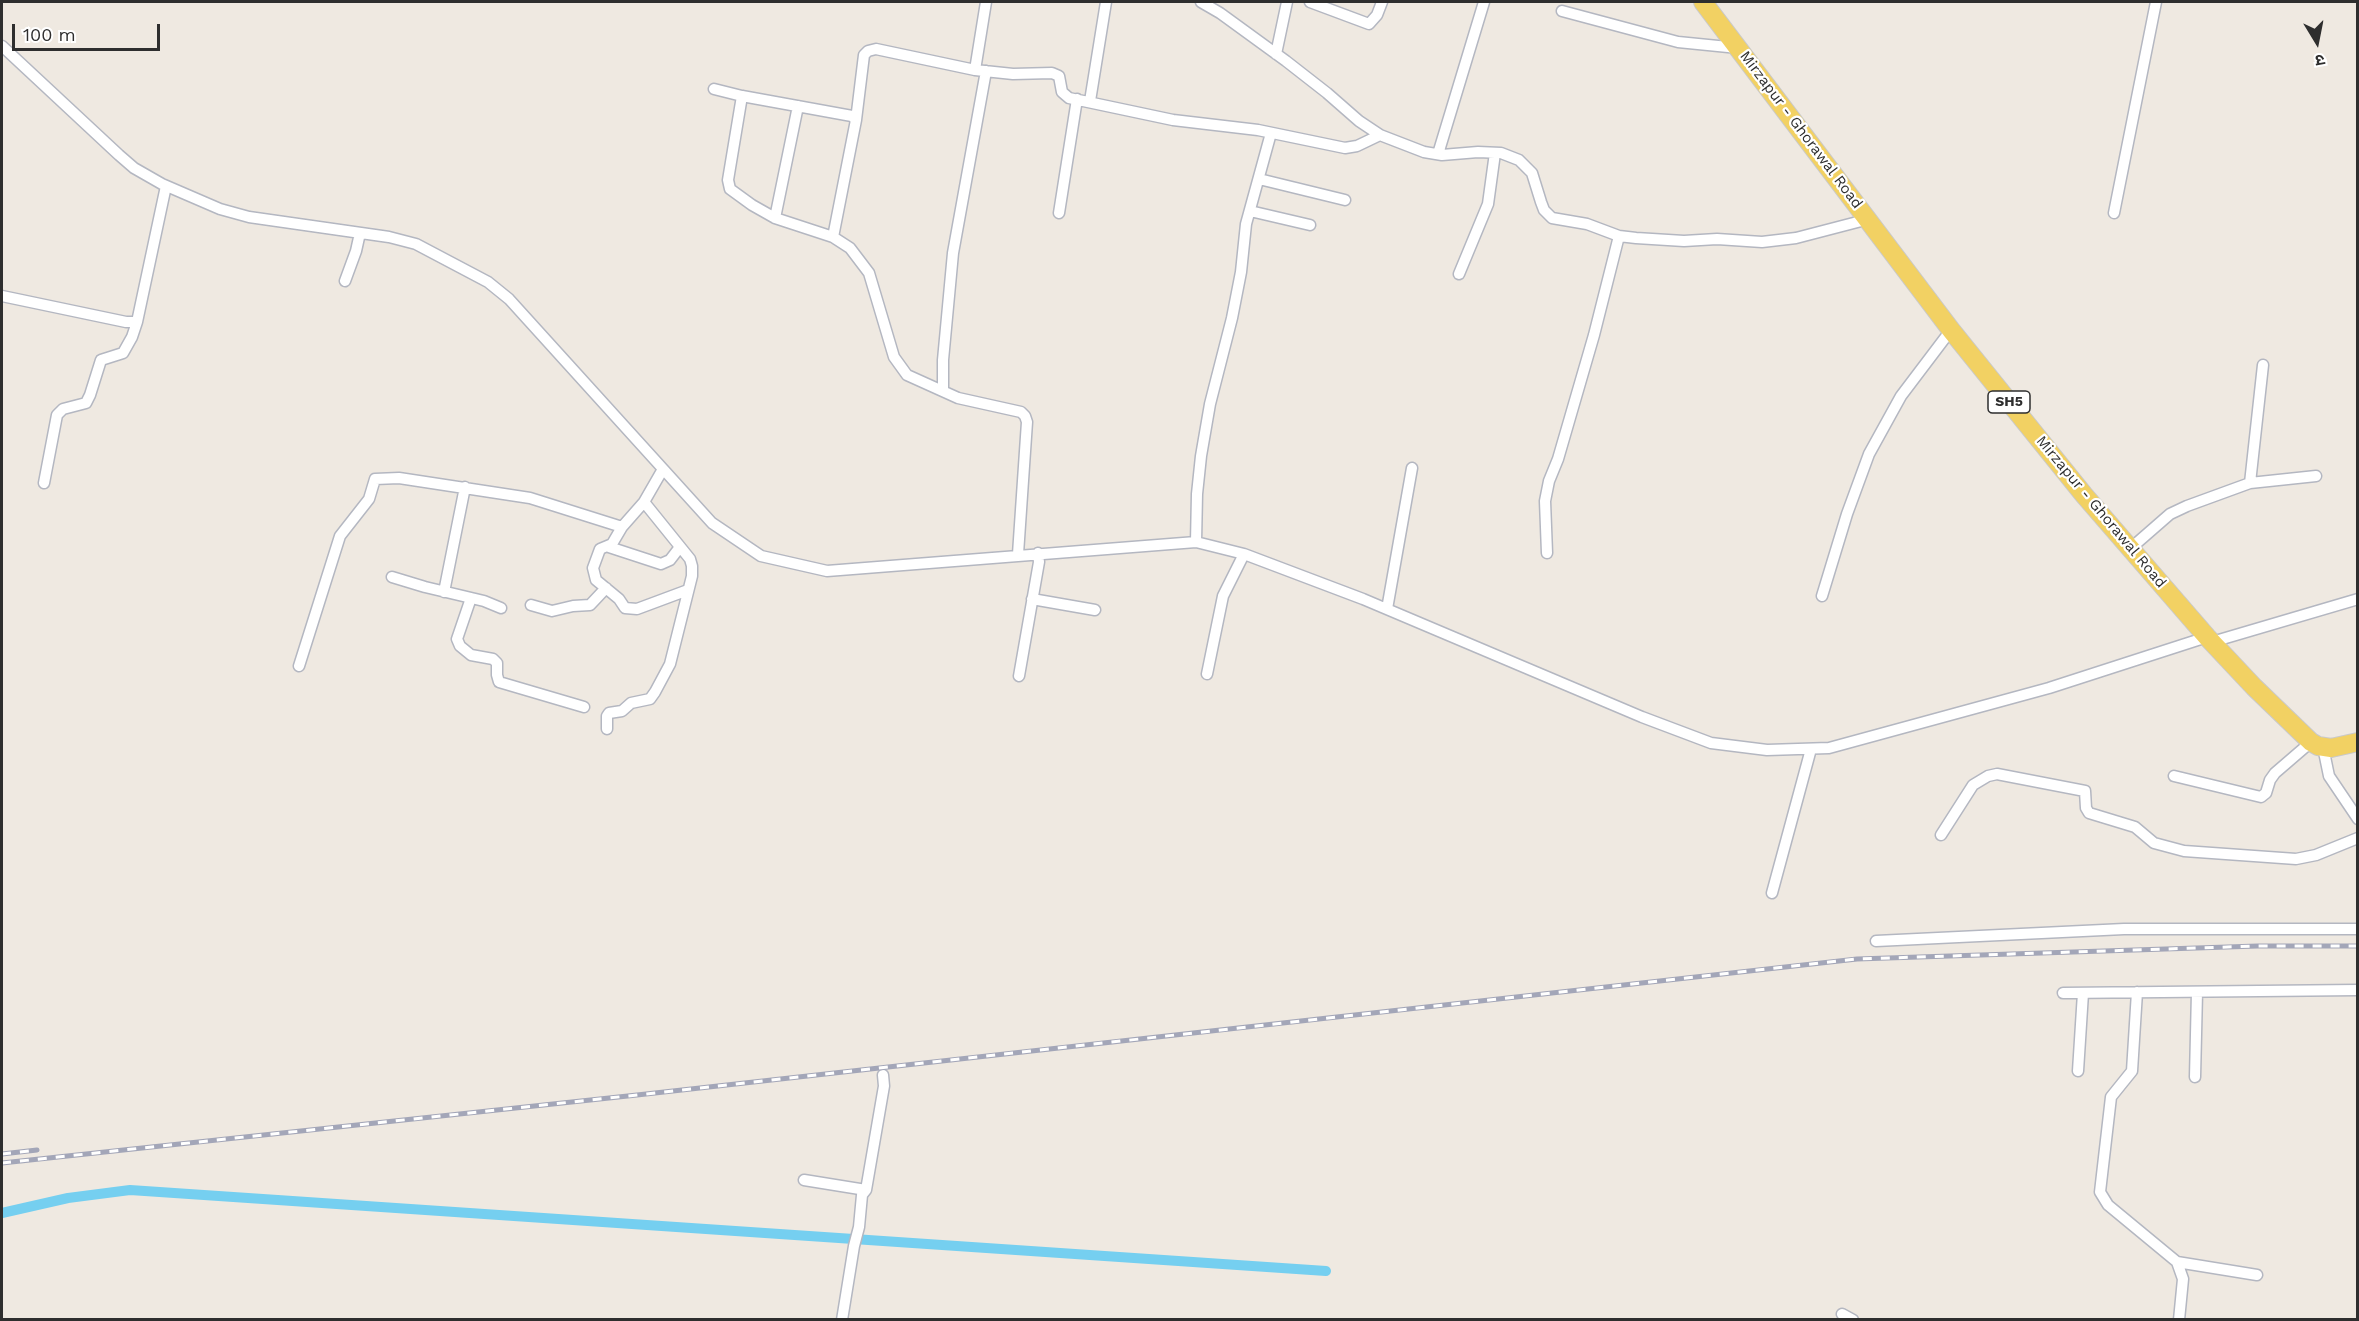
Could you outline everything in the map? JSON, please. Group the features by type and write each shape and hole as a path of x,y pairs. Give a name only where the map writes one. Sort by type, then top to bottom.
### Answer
{"main road":[{"name":"Mirzapur - Ghorawal Road","path":"1703,2 1951,330 2084,495 2210,640 2254,687 2317,745"},
{"path":"2317,745 2358,742"}],"street":[{"path":"943,391 943,360 954,254 980,70 986,2"},
{"path":"1090,101 1106,2"},
{"path":"1201,2 1276,54 1359,121 1380,135 1424,152 1453,156 1478,152 1511,156 1527,166 1536,182 1544,210 1552,218 1587,224 1619,236 1657,241 1717,238 1762,242 1783,241 1869,219"},
{"path":"1276,54 1287,2"},
{"path":"1310,2 1369,24 1377,15 1382,2"},
{"path":"1438,154 1485,2"},
{"path":"2114,213 2156,2"},
{"path":"1562,11 1678,42 1738,48"},
{"path":"2,45 119,155 165,191 249,217 360,233 416,244 488,282 509,299 712,523 761,556 799,566 827,570 1018,554 1039,557 1196,542 1387,609 1642,717 1711,743 1809,754 2358,599"},
{"path":"833,237 856,120 864,55 871,49 980,70 1013,74 1056,74 1065,96 1173,120 1271,134 1345,148 1357,146 1380,135"},
{"path":"714,89 852,116 856,120"},
{"path":"742,96 728,185 752,205 775,218 833,237 850,248 869,273 894,357 907,375 966,400 1021,412 1025,416 1027,422 1018,554"},
{"path":"1059,213 1077,99"},
{"path":"775,218 798,106"},
{"path":"1196,542 1200,456 1210,404 1233,318 1246,224 1271,134"},
{"path":"1459,274 1488,204 1495,153"},
{"path":"1259,179 1345,200"},
{"path":"44,483 57,415 63,410 86,403 100,360 123,353 132,337 165,191"},
{"path":"1250,211 1310,225"},
{"path":"345,281 360,233"},
{"path":"1547,553 1545,501 1549,481 1558,459 1594,335 1619,236"},
{"path":"2,296 126,322 137,322"},
{"path":"1822,596 1847,514 1869,454 1901,396 1951,330"},
{"path":"2250,483 2263,365"},
{"path":"1387,609 1412,468"},
{"path":"609,547 621,527 644,502 663,469"},
{"path":"2131,548 2170,514 2250,483 2316,476"},
{"path":"300,666 340,536 369,499 375,479 399,478 544,501 621,527"},
{"path":"444,592 465,487"},
{"path":"607,729 609,713 622,711 631,703 650,699 670,664 692,566 644,502"},
{"path":"680,547 670,560 661,564 609,547 600,549 593,568 596,580 620,599 625,608 632,610 688,590"},
{"path":"1019,676 1039,557"},
{"path":"1207,674 1223,596 1242,558"},
{"path":"392,577 501,608"},
{"path":"531,605 552,611 590,605 606,588"},
{"path":"471,598 457,639 460,646 471,655 493,659 497,663 496,675 500,682 584,707"},
{"path":"1032,599 1095,609"},
{"path":"2174,776 2261,797 2266,793 2275,773 2317,745 2329,776 2358,819"},
{"path":"1772,893 1809,754"},
{"path":"1941,835 1972,785 1997,774 2085,791 2086,808 2089,813 2135,827 2154,843 2184,851 2296,858 2316,855 2358,838"},
{"path":"1876,941 2124,930 2358,929"},
{"path":"2063,993 2358,990"},
{"path":"2137,992 2132,1071 2111,1097 2100,1192 2108,1204 2177,1262 2257,1275"},
{"path":"2195,1077 2197,992"},
{"path":"2078,1071 2083,993"},
{"path":"842,1320 862,1195 866,1190 884,1086 883,1075"},
{"path":"804,1180 866,1190"},
{"path":"2177,1262 2183,1280 2179,1320"},
{"path":"1842,1314 1853,1320"}],"waterway":[{"path":"2,1213 68,1198 130,1190 1326,1271"}],"railway":[{"path":"2,1163 637,1095 1857,959 2258,946 2358,946"},
{"path":"2,1154 37,1150"}]}
